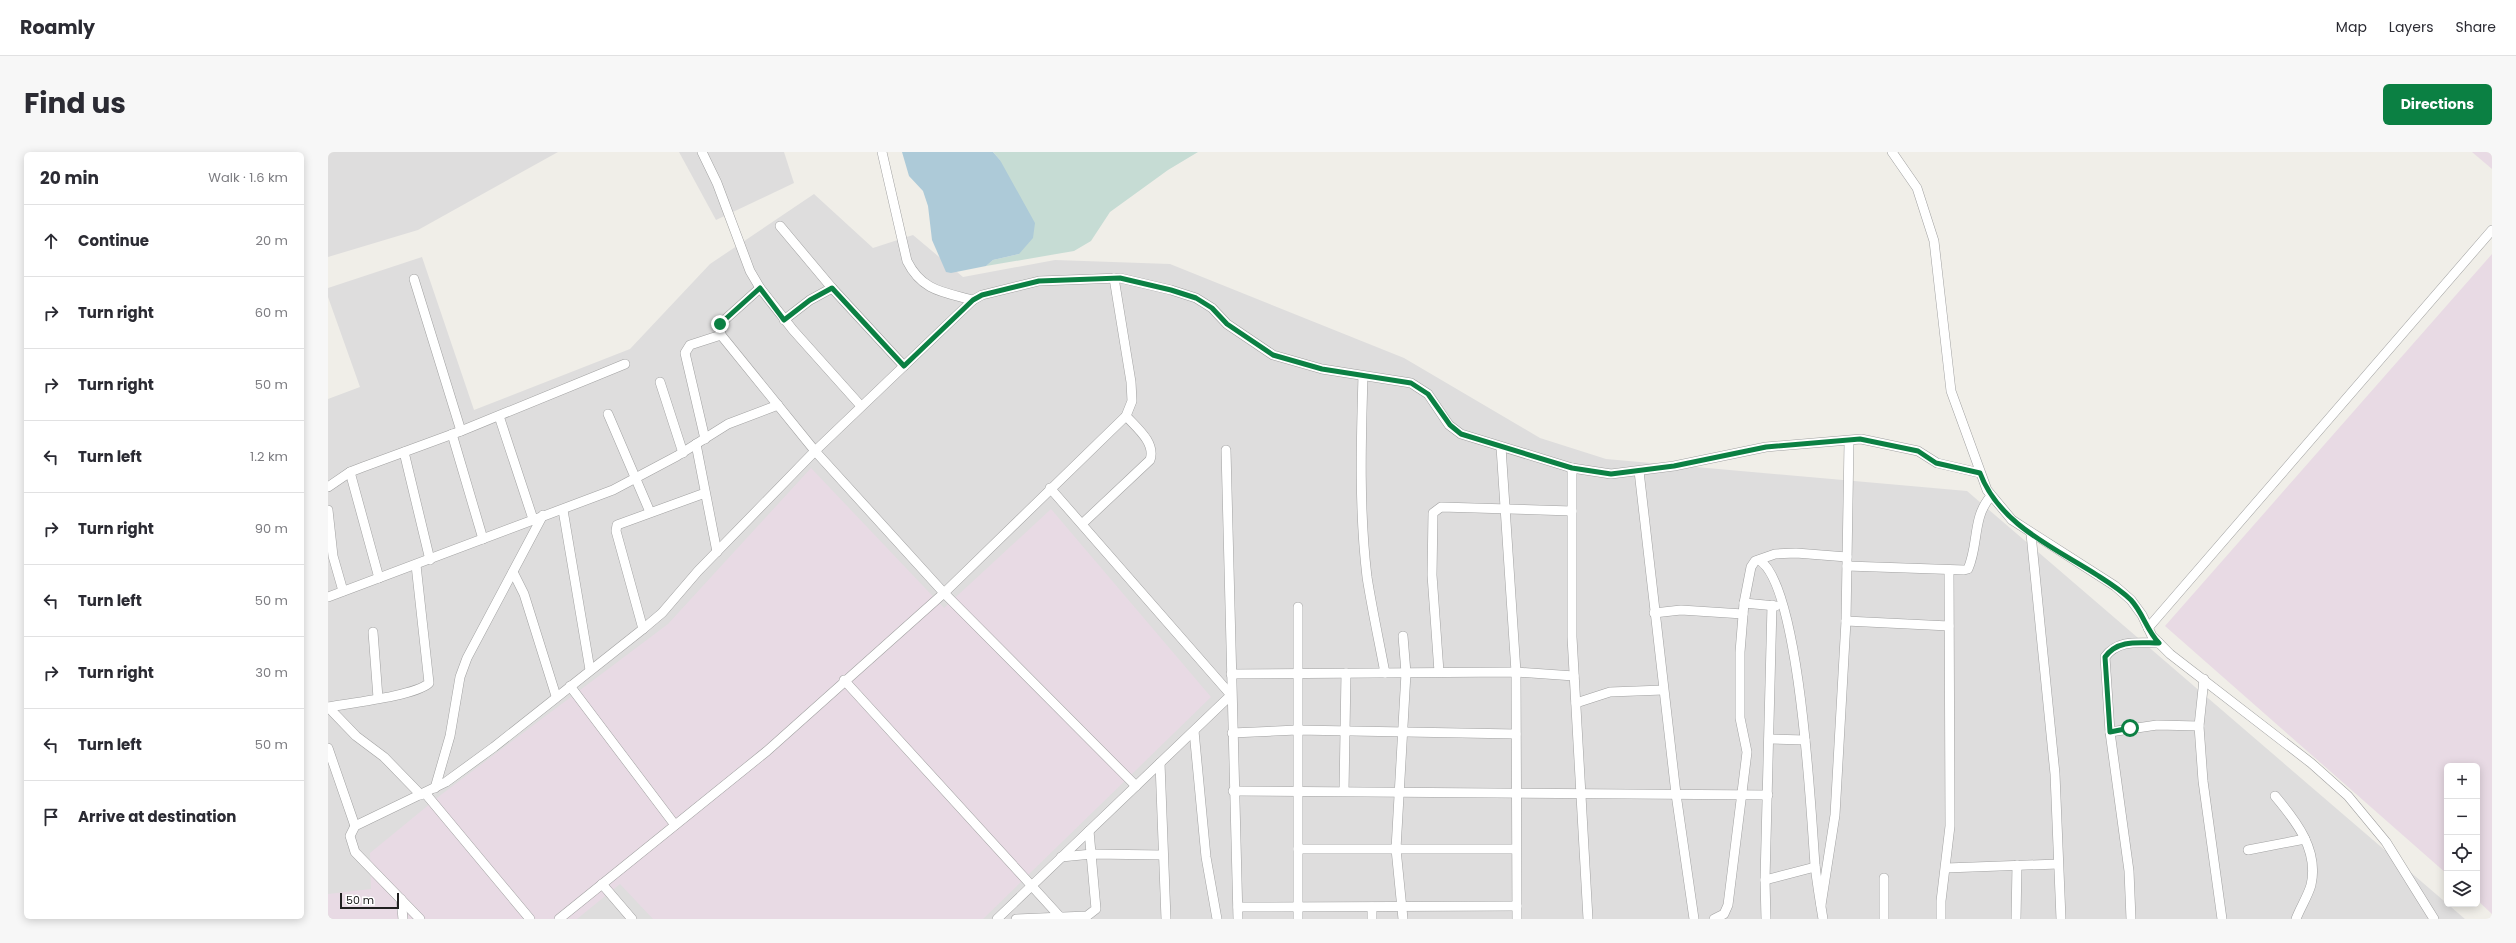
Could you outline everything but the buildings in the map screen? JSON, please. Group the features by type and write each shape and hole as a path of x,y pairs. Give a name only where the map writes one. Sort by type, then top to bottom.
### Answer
{"street":[{"path":"702,152 717,183 750,271 760,288 784,320 861,406"},
{"path":"882,152 907,261 913,272 930,289 973,300"},
{"path":"1892,152 1917,188 1934,241 1951,391 1980,473 1991,496 2012,520 2031,534 2115,586 2131,600 2148,628 2159,643 2170,654 2311,763 2348,796 2386,842 2434,919"},
{"path":"780,226 832,288 904,366"},
{"path":"2148,628 2492,230"},
{"path":"559,919 768,751 844,680 944,593 1050,488 1126,416 1132,401 1131,382 1114,278"},
{"path":"420,919 355,852 350,836 356,826 435,788 494,747 556,696 644,629 662,613 717,552 815,451 973,300 982,295 1039,281 1114,278 1171,290 1196,298 1212,308 1227,324 1273,355 1322,369 1411,383 1428,394 1450,425 1461,434 1572,468 1611,474 1674,466 1766,447 1849,442 1860,439 1918,451 1936,463 1980,473"},
{"path":"414,280 457,433 483,539"},
{"path":"760,288 720,324 721,335 815,451 944,593 1136,786"},
{"path":"784,320 810,300 832,288"},
{"path":"705,439 685,353 690,345 721,335"},
{"path":"328,487 350,472 457,433 625,364"},
{"path":"1363,376 1360,463 1367,576 1384,673"},
{"path":"660,382 683,453"},
{"path":"328,596 430,560 543,515 563,510 637,478 746,416 778,405"},
{"path":"608,414 637,478 650,512"},
{"path":"499,416 533,519"},
{"path":"1082,524 1150,460 1152,449 1149,442 1126,416"},
{"path":"1821,905 1835,814 1846,621 1849,442"},
{"path":"696,444 717,552"},
{"path":"1501,447 1516,672 1517,919"},
{"path":"1226,450 1233,791 1238,919"},
{"path":"404,452 430,560"},
{"path":"1572,468 1574,676 1588,919"},
{"path":"1638,471 1663,690 1694,919"},
{"path":"350,472 379,578"},
{"path":"1050,488 1231,695"},
{"path":"644,629 616,531 617,525 706,493"},
{"path":"1714,919 1724,914 1728,905 1747,752 1740,718 1740,652 1744,603 1751,567 1755,561 1775,554 1796,553 1847,562 1948,570 1968,568 1977,520 1985,503 1991,496"},
{"path":"1439,672 1432,575 1433,513 1442,507 1572,511"},
{"path":"328,510 333,556 343,591"},
{"path":"563,510 590,670"},
{"path":"435,788 450,736 460,677 467,658 543,515"},
{"path":"2031,534 2055,774 2061,919"},
{"path":"1759,560 1766,563 1784,606 1805,740 1815,867 1823,919"},
{"path":"328,707 424,688 430,679 416,565"},
{"path":"1941,919 1941,901 1950,826 1948,570"},
{"path":"513,572 524,594 556,696"},
{"path":"1744,603 1784,606"},
{"path":"1766,919 1765,880 1772,605"},
{"path":"1298,606 1298,919"},
{"path":"1654,613 1681,610 1743,614"},
{"path":"1846,621 1949,626"},
{"path":"373,632 378,698"},
{"path":"1403,636 1406,672 1404,733 1396,849 1404,919"},
{"path":"2132,919 2128,871 2110,732 2105,657 2112,647 2122,644 2159,643"},
{"path":"1231,674 1516,672 1574,676"},
{"path":"1344,791 1346,673"},
{"path":"2204,679 2199,726 2203,781 2222,919"},
{"path":"844,680 1033,885 1061,918"},
{"path":"570,686 675,825"},
{"path":"1576,703 1610,692 1663,690"},
{"path":"997,919 1231,695"},
{"path":"328,707 351,731 384,757 423,794 530,919"},
{"path":"2110,732 2157,725 2199,726"},
{"path":"1232,733 1297,730 1516,734"},
{"path":"1194,731 1206,857 1217,919"},
{"path":"1769,739 1805,740"},
{"path":"328,748 356,826"},
{"path":"1160,763 1162,855 1166,919"},
{"path":"1233,791 1399,791 1581,795 1768,795"},
{"path":"2275,796 2292,816 2306,839 2312,859 2311,884 2296,919"},
{"path":"1017,900 1016,919 1087,916 1096,909 1089,832"},
{"path":"2248,850 2306,839"},
{"path":"1298,849 1516,849"},
{"path":"1061,858 1092,854 1162,855"},
{"path":"1946,868 2058,864"},
{"path":"2016,865 2016,919"},
{"path":"1765,880 1815,867"},
{"path":"1884,878 1884,919"},
{"path":"602,884 632,919"},
{"path":"401,899 403,919"},
{"path":"1238,907 1517,906"},
{"path":"1372,907 1372,919"}],"shaded area":[{"path":"328,152 558,152 418,230 328,257"},
{"path":"679,152 784,152 794,183 716,220"},
{"path":"902,152 993,152 1000,160 1035,223 1033,238 1019,254 993,260 986,266 951,273 946,272 932,240 928,206 923,191 909,176"},
{"path":"993,152 1198,152 1168,170 1110,212 1091,241 1074,251 986,266 993,260 1019,254 1000,160"},
{"path":"2472,152 2492,152 2492,169"},
{"path":"814,194 873,248 913,235 963,277 1055,260 1170,264 1404,358 1540,438 1606,459 1967,491 2444,901 2444,907 2451,907 2465,919 328,919 328,399 360,387 328,297 328,288 422,257 474,410 630,349 710,264"},
{"path":"2492,254 2492,914 2480,903 2480,763 2444,763 2444,871 2165,626"},
{"path":"811,468 944,608 1051,509 1211,697 983,919 653,919 620,884 577,919 328,919 328,894 371,889 370,853 442,794 668,624"}],"route":[{"path":"720,324 760,288 784,320 810,300 832,288 904,366 973,300 982,295 1039,281 1120,278 1171,290 1196,298 1212,308 1227,324 1273,355 1322,369 1411,383 1428,394 1450,425 1461,434 1572,468 1611,474 1674,466 1766,447 1849,442 1860,439 1918,451 1936,463 1980,473 1987,490 1997,505 2012,520 2031,534 2115,586 2131,600 2142,615 2152,636 2159,643 2122,644 2112,647 2105,657 2110,732 2130,728"}]}
